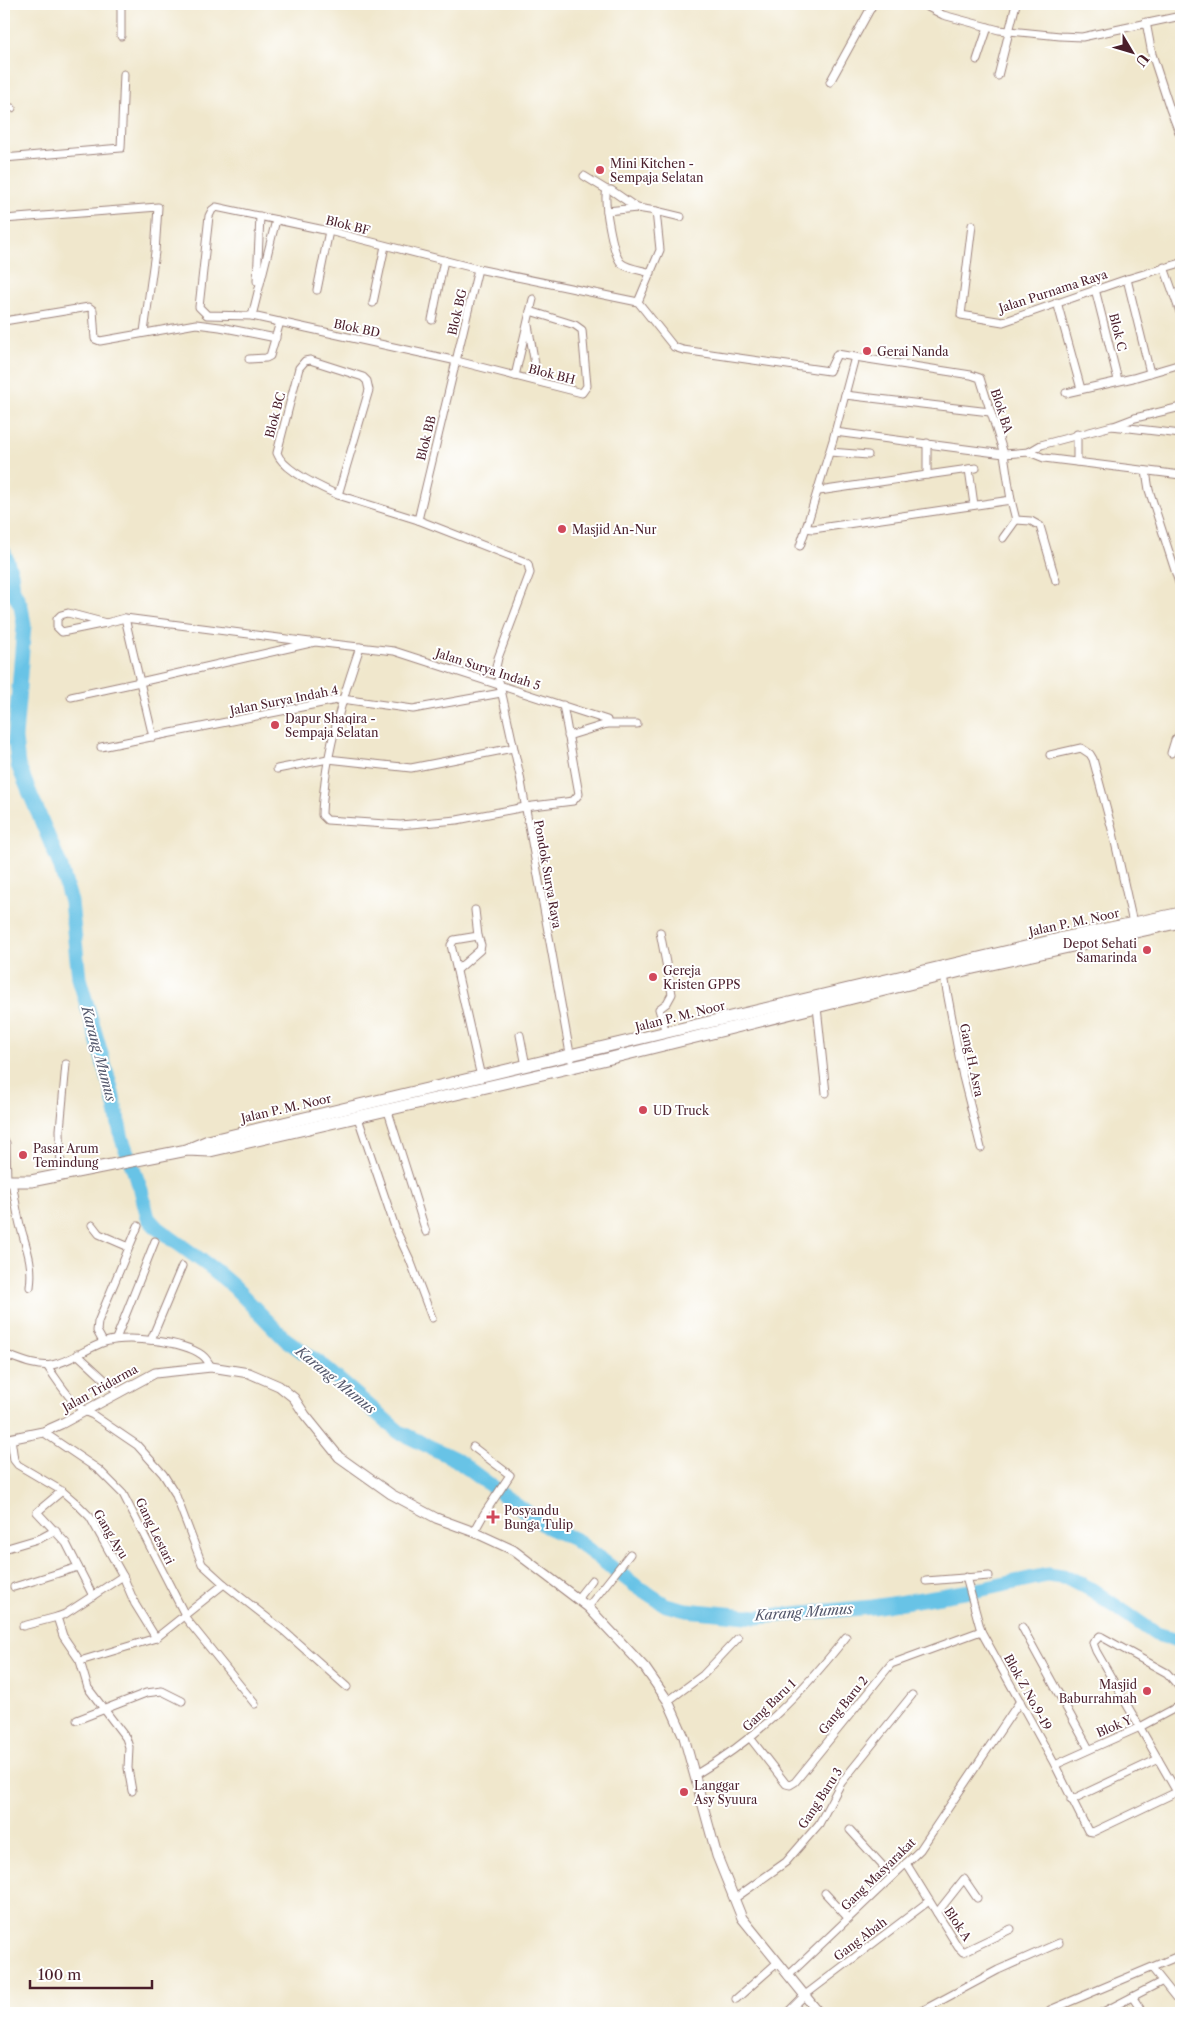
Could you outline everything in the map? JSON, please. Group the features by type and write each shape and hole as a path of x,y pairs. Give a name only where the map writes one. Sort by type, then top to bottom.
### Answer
{"highway":[{"name":"Jalan P. M. Noor","path":"8,1181 31,1181 187,1150 210,1151 357,1115 481,1077 526,1066 572,1061 666,1033 813,1005 944,976 1113,932 1133,923 1181,913"},
{"name":"Jalan P. M. Noor","path":"187,1150 208,1141 388,1105 1113,932 1181,922"}],"street":[{"path":"119,4 121,9 121,36"},
{"path":"830,82 873,4"},
{"path":"922,4 942,15 1010,32 1082,37 1181,16"},
{"path":"998,76 1016,4"},
{"path":"1146,22 1158,72 1181,137"},
{"path":"977,60 988,27"},
{"path":"4,158 121,148 124,74"},
{"path":"584,176 607,190 611,190 637,208"},
{"path":"607,190 605,196 607,211 618,259 625,266 651,273"},
{"path":"4,219 158,207 155,252 144,332"},
{"name":"Blok BF","path":"212,210 216,208 260,216 478,268 638,302"},
{"path":"607,211 637,208 680,217"},
{"name":"Blok BD","path":"212,210 209,216 200,310 206,315 252,316 457,361"},
{"path":"656,211 661,244 660,250 638,302 674,347 683,350 829,371 837,354 855,357 830,451 800,546"},
{"path":"258,287 260,216"},
{"path":"252,316 276,220"},
{"name":"Jalan Purnama Raya","path":"972,224 961,315 1003,322 1095,289 1181,263"},
{"path":"318,290 329,232"},
{"path":"373,304 385,246"},
{"path":"432,320 444,260"},
{"name":"Blok BG","path":"457,361 478,268"},
{"path":"1164,268 1181,316"},
{"path":"1127,279 1150,373"},
{"name":"Blok C","path":"1095,289 1118,380"},
{"path":"515,376 533,299"},
{"path":"1057,302 1081,390"},
{"path":"4,321 89,307 93,310 97,340 103,341 196,324 220,326 275,340"},
{"name":"Blok BH","path":"457,361 582,392 586,390 583,333 575,325 530,311"},
{"path":"249,358 266,358 270,356 280,322"},
{"path":"527,322 538,382"},
{"name":"Blok BA","path":"855,357 976,375 980,378 1005,457 1016,520"},
{"name":"Blok BC","path":"338,495 369,390 367,381 363,376 310,360 305,361 299,368 278,445 279,458 282,462 318,486 338,495 418,520 523,561 529,567 530,573 498,658 496,667 500,689"},
{"name":"Blok BB","path":"418,520 457,361"},
{"path":"1066,393 1181,364"},
{"path":"845,395 990,412"},
{"path":"835,432 1005,457 1029,452 1041,445 1077,434 1181,407"},
{"path":"1112,426 1181,434"},
{"path":"1077,434 1077,462"},
{"path":"927,475 928,447"},
{"path":"830,451 868,455"},
{"path":"1029,452 1044,458 1181,475"},
{"path":"818,491 972,468 974,505"},
{"path":"1146,471 1149,490 1181,589"},
{"path":"806,528 1011,500"},
{"path":"1003,538 1016,520 1031,521 1040,526 1056,581"},
{"path":"106,623 68,612 61,615 57,623 60,630 66,632 106,623 125,618 153,737"},
{"name":"Jalan Surya Indah 5","path":"125,618 394,651 500,689 563,705 605,719 607,724"},
{"name":"Jalan Surya Indah 5","path":"71,697 315,642"},
{"path":"360,647 342,700 328,759 322,807 322,815 327,820 400,824 457,820 525,806 573,801 578,797 579,790 563,705"},
{"name":"Jalan Surya Indah 4","path":"102,747 342,700 413,709 500,689"},
{"name":"Pondok Surya Raya","path":"500,689 525,806 572,1061"},
{"path":"568,736 607,724 637,724"},
{"path":"1171,753 1175,740 1181,733"},
{"path":"276,768 328,759 411,768 513,748"},
{"path":"1050,756 1081,748 1090,754 1093,759 1113,833 1133,923"},
{"path":"457,970 480,950 481,945 475,910"},
{"path":"660,932 672,994 669,1001 659,1009 666,1033"},
{"path":"478,936 454,940 451,945 481,1077"},
{"name":"Gang H. Asra","path":"944,976 963,1078 981,1148"},
{"path":"813,1005 826,1093"},
{"path":"520,1035 526,1066"},
{"path":"61,1175 60,1130 66,1064"},
{"path":"388,1105 426,1232"},
{"path":"357,1115 396,1230 410,1260 432,1318"},
{"path":"6,1143 8,1181 31,1260 30,1287"},
{"path":"92,1225 99,1234 129,1248"},
{"path":"103,1342 98,1330 98,1322 138,1226"},
{"path":"116,1338 154,1240"},
{"path":"151,1340 182,1266"},
{"path":"4,1354 25,1362 47,1366 64,1361 103,1342 116,1338 151,1340 204,1353 211,1367"},
{"path":"77,1354 119,1393"},
{"path":"47,1366 85,1412 93,1415 137,1445 163,1474 174,1493 202,1564 224,1584 284,1631 347,1687"},
{"name":"Jalan Tridarma","path":"7,1439 43,1432 85,1412 155,1373 211,1367 249,1373 279,1386 294,1398 305,1415 339,1457 391,1494 436,1518 474,1532 513,1550 588,1608 645,1668 668,1700 684,1737 717,1856 742,1918 818,2013"},
{"name":"Gang Lestari","path":"43,1432 99,1470 123,1494 185,1615 255,1704"},
{"name":"Gang Ayu","path":"7,1439 15,1462 62,1491 90,1517 123,1576 135,1604 156,1638"},
{"path":"473,1447 509,1473 510,1476 494,1498 474,1532"},
{"path":"62,1491 38,1511 66,1543 93,1596"},
{"path":"4,1549 41,1538 56,1530"},
{"path":"588,1608 628,1556"},
{"path":"14,1587 78,1567"},
{"path":"23,1626 64,1614 123,1576"},
{"path":"926,1581 990,1576"},
{"name":"Blok Z No.9-19","path":"966,1579 981,1631 1056,1765 1071,1800 1090,1832 1179,1791"},
{"path":"577,1599 592,1580"},
{"path":"80,1661 156,1638 224,1584"},
{"path":"57,1617 62,1636 80,1661 88,1688 126,1738 132,1791"},
{"path":"1022,1627 1089,1749"},
{"name":"Gang Baru 2","path":"751,1739 786,1784 790,1785 795,1782 891,1664 981,1631"},
{"name":"Gang Baru 1","path":"695,1775 751,1739 789,1704 820,1670 846,1637"},
{"path":"1179,1791 1158,1759 1093,1643 1102,1637 1167,1673 1181,1688"},
{"path":"668,1700 703,1675 738,1638"},
{"path":"77,1720 146,1693 158,1691 172,1694 182,1701"},
{"name":"Gang Baru 3","path":"734,1900 786,1862 819,1824 841,1783 912,1695"},
{"name":"Gang Masyarakat","path":"788,1976 926,1842 963,1783 1020,1701"},
{"name":"Blok Y","path":"1056,1765 1140,1727 1181,1705"},
{"path":"1071,1800 1158,1759"},
{"path":"850,1830 892,1876"},
{"name":"Blok A","path":"906,1863 958,1947 963,1952 1011,1929"},
{"path":"937,1913 964,1879 977,1898"},
{"path":"825,1893 848,1918"},
{"name":"Gang Abah","path":"788,2013 805,1995 929,1901"},
{"path":"918,2013 998,1970 1058,1943"},
{"path":"1050,2010 1181,1955"},
{"path":"736,1999 777,1963"},
{"path":"1152,1968 1161,1982 1176,1998 1181,1999"},
{"path":"1101,2013 1161,1982"},
{"path":"1133,1998 1143,2013"}],"waterway":[{"name":"Karang Mumus","path":"4,552 11,573 13,590 21,606 24,625 15,738 18,765 60,865 71,902 79,978 111,1088 122,1139 141,1190 148,1218 157,1228 213,1269 234,1287 285,1339 319,1363 399,1432 455,1459 547,1527 574,1539 636,1586 666,1605 686,1610 757,1617 873,1607 983,1589 1047,1575 1069,1578 1092,1590 1156,1634 1181,1639"}],"place":[{"name":"Mini Kitchen - Sempaja Selatan","path":"600,170"},
{"name":"Gerai Nanda","path":"867,351"},
{"name":"Masjid An-Nur","path":"562,529"},
{"name":"Dapur Shaqira - Sempaja Selatan","path":"275,725"},
{"name":"Depot Sehati Samarinda","path":"1147,950"},
{"name":"Gereja Kristen GPPS","path":"653,977"},
{"name":"UD Truck","path":"643,1110"},
{"name":"Pasar Arum Temindung","path":"23,1155"},
{"name":"Posyandu Bunga Tulip","path":"493,1517"},
{"name":"Masjid Baburrahmah","path":"1147,1691"},
{"name":"Langgar Asy Syuura","path":"684,1792"}]}
